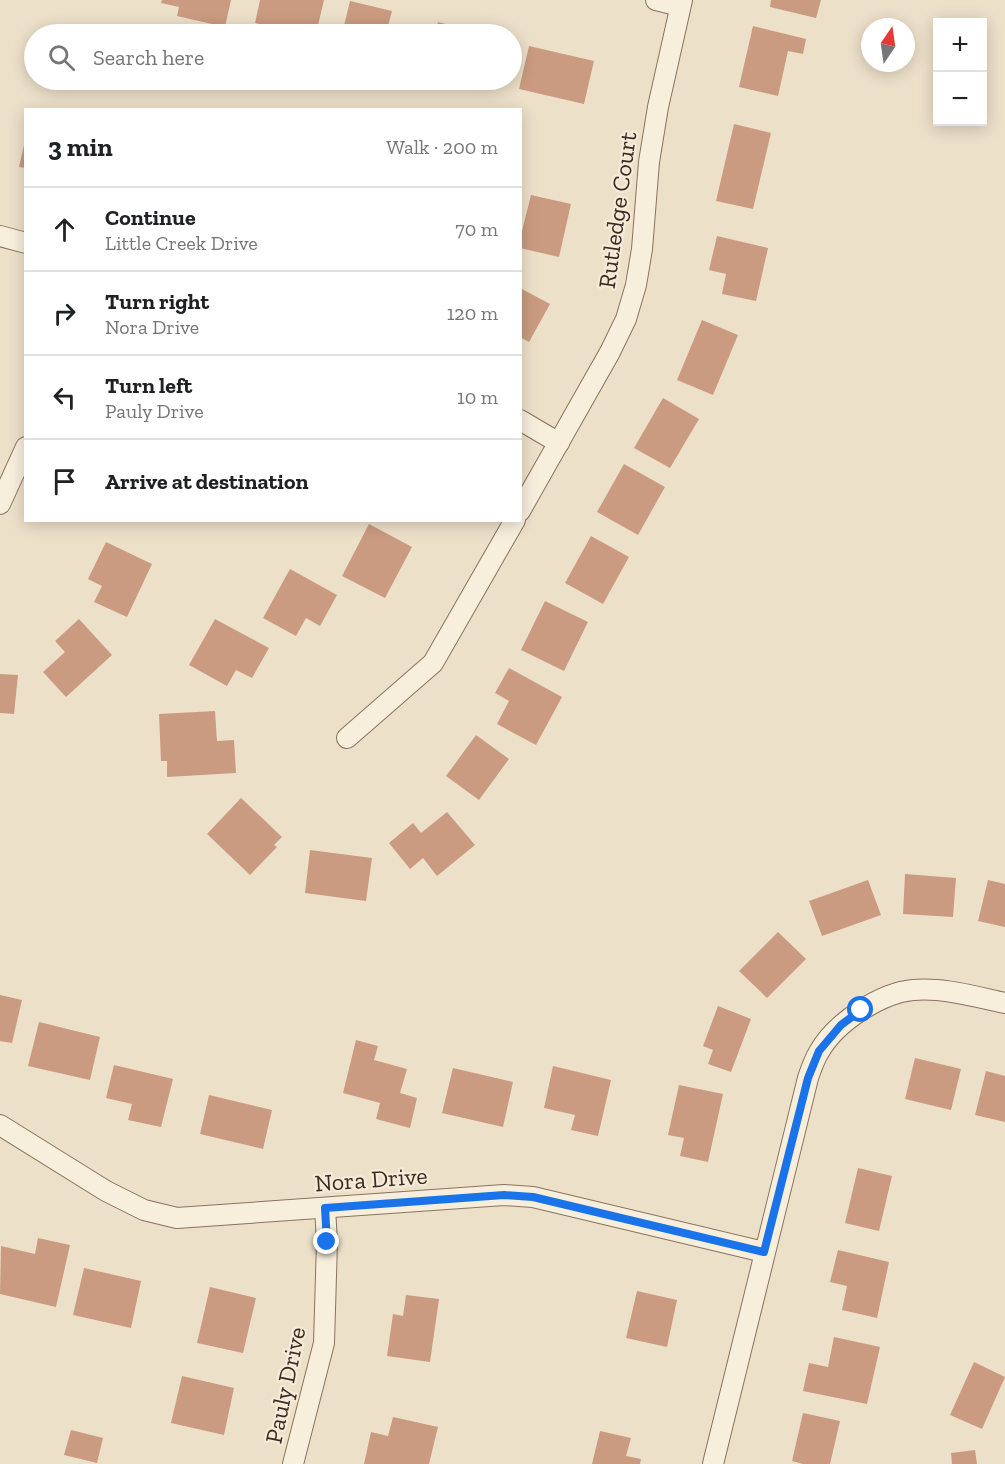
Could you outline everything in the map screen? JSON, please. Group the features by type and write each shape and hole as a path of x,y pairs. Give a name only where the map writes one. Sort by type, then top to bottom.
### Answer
{"street":[{"path":"656,0 681,3"},
{"name":"Rutledge Court","path":"522,508 610,352 626,319 636,285 642,249 651,151 658,107 681,3"},
{"path":"0,236 24,242"},
{"path":"522,421 559,443"},
{"path":"0,504 24,451"},
{"path":"346,738 434,663 514,522"},
{"path":"713,1464 808,1078 819,1051 841,1025 861,1010 887,997 913,990 962,993 1005,1004"},
{"name":"Nora Drive","path":"0,1125 106,1191 144,1210 177,1218 504,1195 533,1197 764,1252"},
{"name":"Pauly Drive","path":"293,1464 324,1343 327,1242 325,1208"}],"building":[{"path":"162,0 231,0 226,24 212,24 177,16 179,7 161,3"},
{"path":"260,0 324,0 318,24 255,23"},
{"path":"771,0 821,0 816,18 770,7"},
{"path":"350,1 392,11 389,24 344,24"},
{"path":"753,26 806,39 803,54 788,51 778,96 739,87"},
{"path":"529,46 594,61 584,104 522,90 522,76"},
{"path":"734,124 771,133 753,209 716,201"},
{"path":"24,145 24,168 19,167"},
{"path":"531,195 571,204 559,257 522,248 522,231"},
{"path":"717,236 768,248 756,301 722,294 726,274 709,270"},
{"path":"522,289 550,304 529,342 522,338"},
{"path":"702,320 738,335 713,395 677,380"},
{"path":"663,398 699,419 670,468 634,448"},
{"path":"624,464 665,487 638,535 597,512"},
{"path":"369,524 412,547 385,598 342,576"},
{"path":"591,536 629,557 603,604 565,583"},
{"path":"106,542 152,564 127,617 94,602 102,586 88,579"},
{"path":"290,569 337,595 320,626 306,618 296,636 263,618"},
{"path":"545,601 588,622 564,671 521,650"},
{"path":"79,619 112,655 66,697 43,672 65,652 55,641"},
{"path":"215,619 269,648 252,678 236,670 227,686 189,665"},
{"path":"509,668 562,697 536,745 497,724 509,701 495,693"},
{"path":"0,674 18,675 14,714 0,713"},
{"path":"215,711 217,741 234,740 236,773 167,777 167,761 161,761 159,714"},
{"path":"476,735 509,759 479,800 446,776"},
{"path":"241,798 282,837 274,845 277,847 250,875 207,834"},
{"path":"447,812 475,845 437,876 423,858 410,869 389,843 413,823 421,833"},
{"path":"310,850 372,858 366,901 305,893"},
{"path":"905,874 956,878 953,917 903,914"},
{"path":"868,880 881,915 822,936 809,901"},
{"path":"988,880 1005,884 1005,927 978,921"},
{"path":"778,932 806,959 767,998 739,971"},
{"path":"0,995 22,1000 12,1043 0,1041"},
{"path":"718,1006 751,1019 731,1072 708,1064 713,1050 703,1046"},
{"path":"39,1022 100,1037 90,1080 28,1066"},
{"path":"356,1040 378,1046 374,1060 407,1069 400,1093 417,1098 410,1128 376,1119 380,1103 343,1093"},
{"path":"915,1058 961,1069 951,1110 905,1099"},
{"path":"114,1065 173,1079 161,1127 128,1120 132,1104 106,1098"},
{"path":"553,1066 611,1080 598,1136 571,1130 575,1115 544,1108"},
{"path":"453,1068 513,1082 503,1127 442,1113"},
{"path":"986,1071 1005,1076 1005,1122 975,1115"},
{"path":"679,1085 723,1094 708,1162 680,1156 684,1138 668,1135"},
{"path":"209,1095 272,1110 263,1149 200,1134"},
{"path":"858,1168 892,1176 879,1231 845,1223"},
{"path":"38,1238 70,1245 56,1307 0,1294 1,1246 35,1254"},
{"path":"838,1250 889,1262 877,1318 842,1310 847,1286 830,1282"},
{"path":"84,1268 141,1281 131,1328 73,1315"},
{"path":"210,1287 256,1298 243,1353 197,1343"},
{"path":"637,1291 677,1300 667,1347 626,1338"},
{"path":"406,1295 439,1299 430,1362 387,1356 393,1314 403,1316"},
{"path":"834,1337 880,1347 867,1404 803,1391 809,1363 828,1367"},
{"path":"974,1362 1005,1377 982,1429 950,1415"},
{"path":"182,1376 234,1388 224,1435 171,1423"},
{"path":"803,1413 840,1421 830,1464 803,1464 792,1461"},
{"path":"393,1417 438,1427 429,1464 364,1464 371,1432 388,1436"},
{"path":"71,1430 103,1438 97,1463 64,1455"},
{"path":"600,1431 631,1438 626,1456 641,1459 640,1464 592,1464"},
{"path":"975,1450 977,1464 952,1464 951,1453"}],"route":[{"path":"327,1242 325,1208 504,1195 533,1197 764,1252 808,1078 819,1051 841,1025 861,1010"}]}
